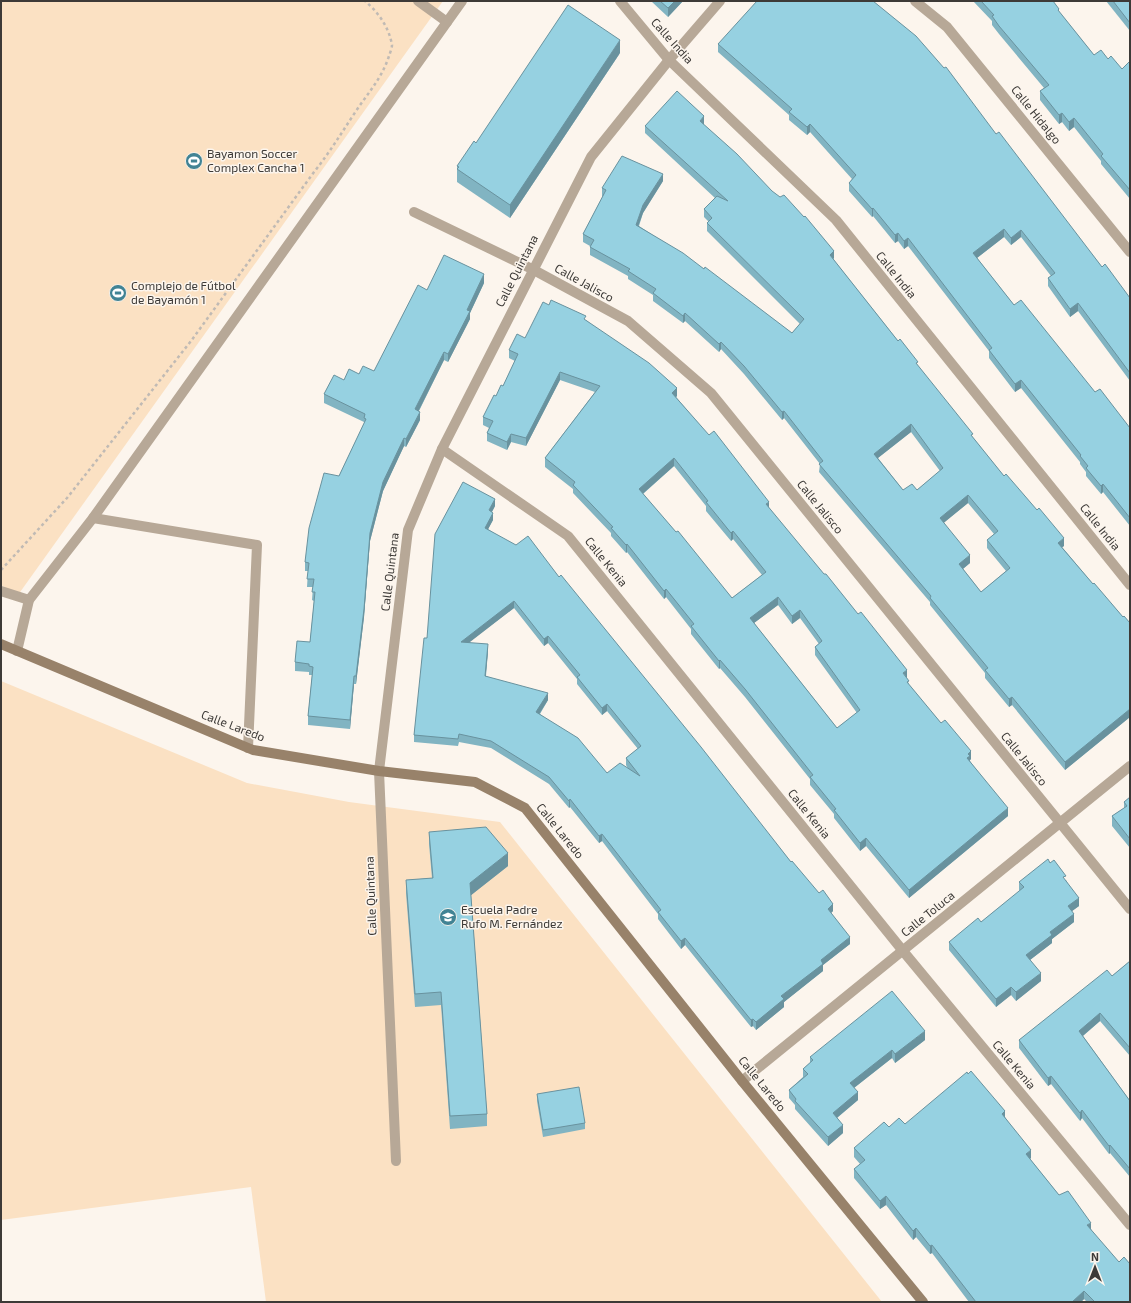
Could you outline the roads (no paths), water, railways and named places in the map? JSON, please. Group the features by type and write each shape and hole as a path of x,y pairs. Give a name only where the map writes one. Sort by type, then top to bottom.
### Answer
{"main road":[{"name":"Calle Laredo","path":"1,644 248,748 379,771 475,782 525,808 742,1080 923,1302"}],"street":[{"path":"418,1 447,22"},
{"path":"17,651 29,600 93,518 462,1"},
{"name":"Calle India","path":"620,1 669,60 836,220 1130,585"},
{"name":"Calle Quintana","path":"396,1161 379,771 408,530 442,449 532,269 591,157 669,60 720,1"},
{"name":"Calle Hidalgo","path":"915,1 947,27 1130,252"},
{"name":"Calle Jalisco","path":"414,212 532,269 628,321 711,393 1130,909"},
{"name":"Calle Kenia","path":"442,449 568,536 903,951 1130,1225"},
{"path":"93,518 257,545 248,748"},
{"path":"1,591 29,600"},
{"name":"Calle Toluca","path":"742,1080 1130,766"}],"place":[{"name":"Bayamon Soccer Complex Cancha 1","path":"194,161"},
{"name":"Complejo de Fútbol de Bayamón 1","path":"118,293"},
{"name":"Escuela Padre Rufo M. Fernández","path":"448,917"}]}
